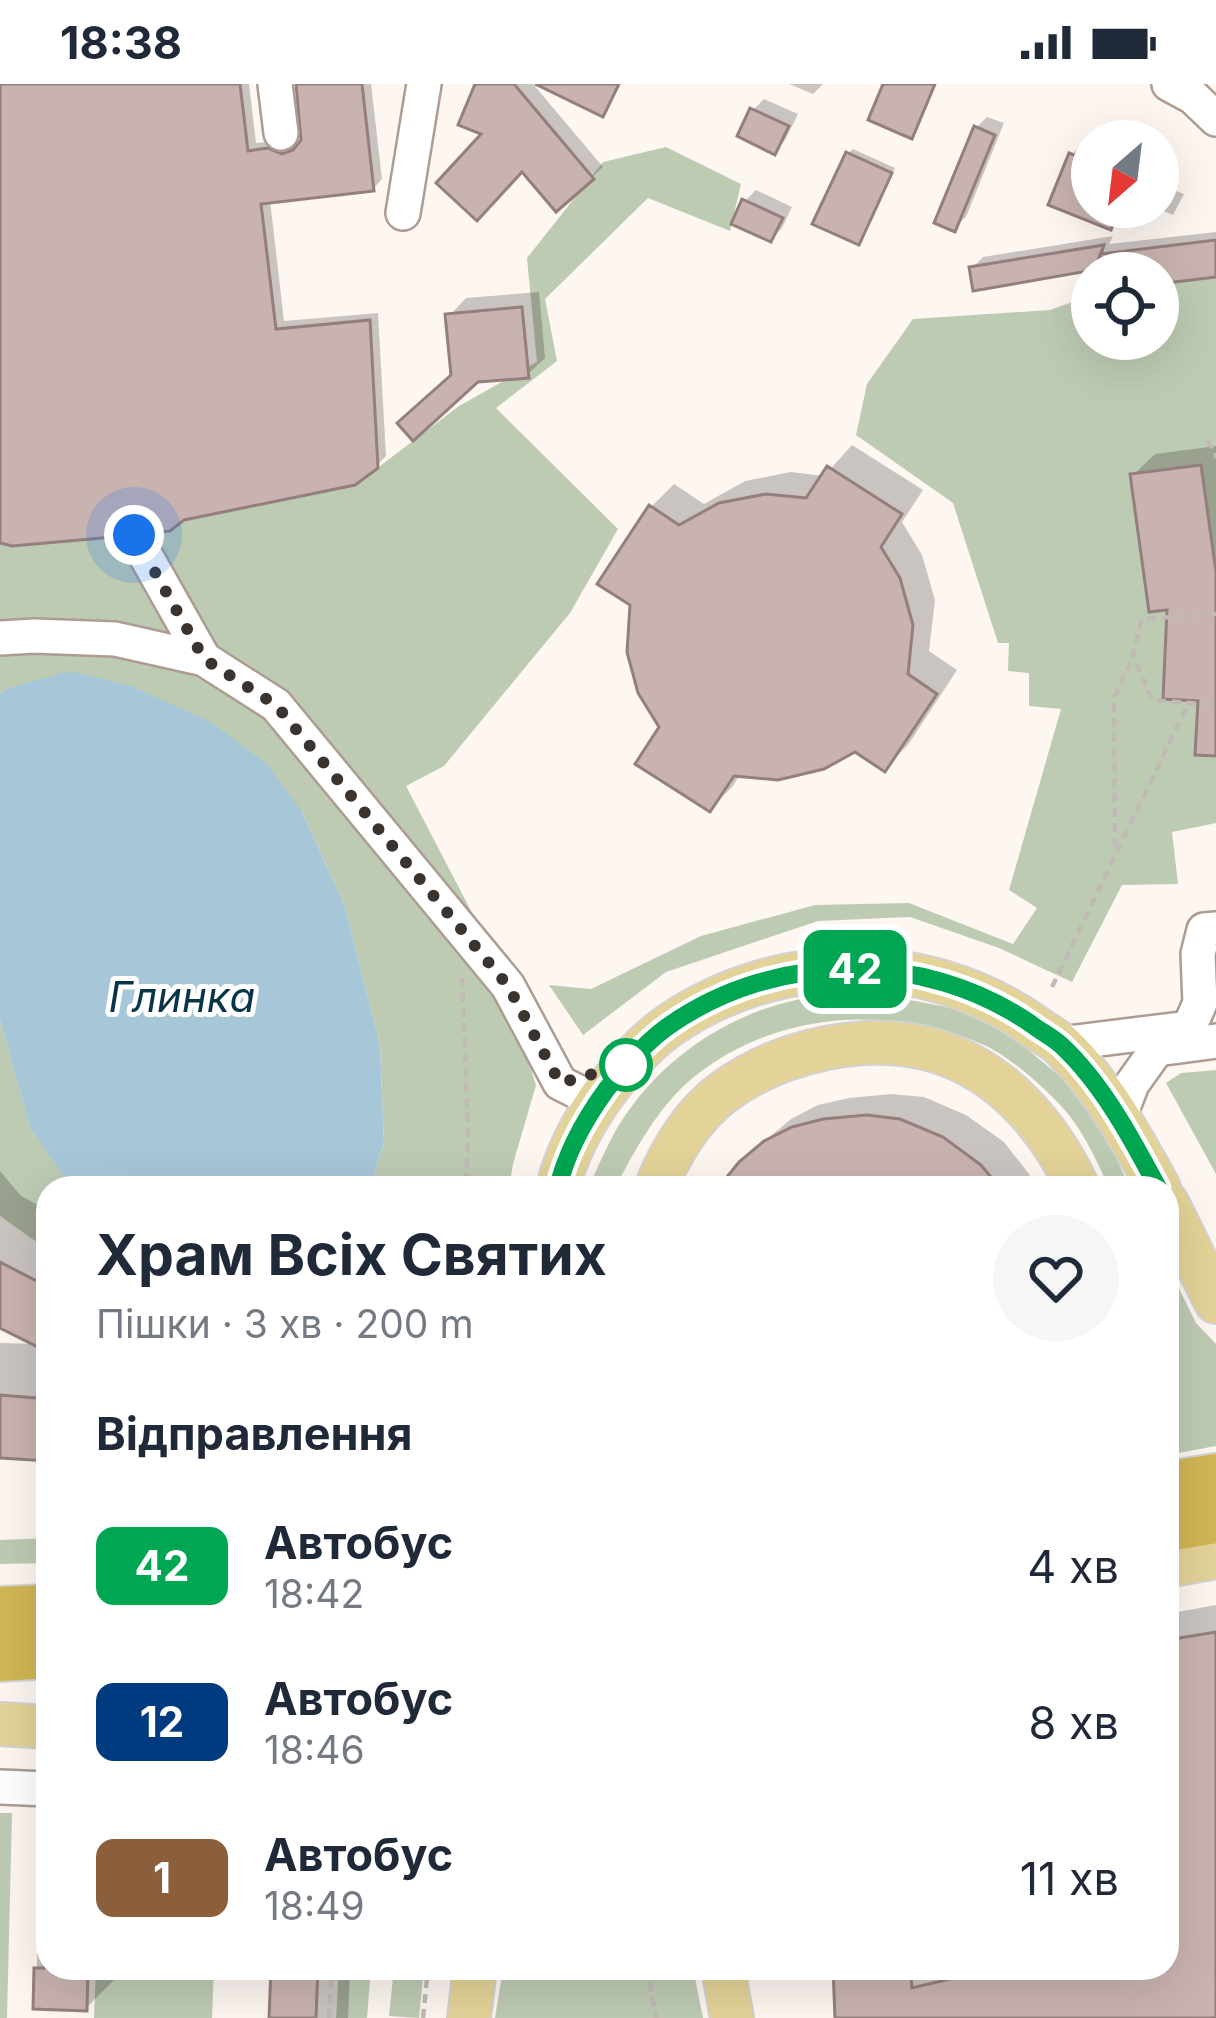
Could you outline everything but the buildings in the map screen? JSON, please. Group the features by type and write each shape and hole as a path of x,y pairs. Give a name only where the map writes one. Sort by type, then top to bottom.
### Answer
{"highway":[{"path":"1179,1484 1216,1478"},
{"path":"1179,1525 1216,1519"},
{"path":"0,1611 36,1610"},
{"path":"0,1657 36,1655"}],"main road":[{"path":"561,1176 598,1102 626,1064 668,1026 714,1001 773,978 826,969 883,969 936,980 984,996 1060,1044 1090,1079 1152,1176"},
{"path":"661,1176 688,1127 722,1093 760,1070 803,1054 893,1043 937,1052 1010,1093 1040,1124 1072,1176"},
{"path":"1179,1226 1212,1286"},
{"path":"1179,1564 1216,1556"},
{"path":"0,1724 36,1726"},
{"path":"469,2018 474,1980"},
{"path":"725,1980 732,2018"}],"street":[{"path":"275,84 281,133"},
{"path":"403,213 424,84"},
{"path":"1169,84 1193,97 1216,119"},
{"path":"134,535 204,659"},
{"path":"0,638 115,639 204,659 276,705 508,986 560,1083 598,1102"},
{"path":"1060,1044 1189,1028 1200,1003 1198,954 1204,930 1216,929"},
{"path":"1118,1120 1132,1084 1157,1049 1216,1041"},
{"path":"0,1787 36,1788"}],"path":[{"path":"1207,441 1216,458"},
{"path":"1115,853 1114,698 1133,656 1142,619 1216,614"},
{"path":"1133,656 1152,700 1216,705"},
{"path":"1052,987 1188,704"},
{"path":"461,931 466,1176"},
{"path":"329,2018 331,1980"},
{"path":"423,2018 427,1980"},
{"path":"649,1980 656,2018"}],"green space":[{"path":"666,147 741,184 730,231 648,198 545,299 557,361 496,408 618,529 570,613 444,766 406,786 482,932 536,1085 511,1176 374,1176 384,1143 380,1045 345,906 301,810 6,689 0,694 0,543 12,546 170,531 184,520 355,485 459,406 537,362 527,258 603,162"},
{"path":"1216,252 1216,823 1172,832 1178,884 1122,885 1072,982 999,948 910,917 818,921 666,972 583,1035 549,985 591,989 701,936 815,905 909,903 1013,944 1037,908 1009,890 1061,709 1029,706 1029,673 1008,671 1009,643 998,643 953,503 856,435 867,384 913,319 1050,310 1071,302 1071,360 1179,360 1179,265"},
{"path":"826,995 883,995 952,1008 1008,1033 1062,1078 1101,1125 1124,1176 1103,1176 1069,1115 1006,1058 948,1032 873,1020 798,1027 727,1054 671,1100 622,1176 594,1176 634,1104 677,1058 758,1011"},
{"path":"0,1020 30,1126 63,1176 36,1176 36,1242 0,1216"},
{"path":"1216,1070 1216,1174 1166,1083 1181,1073"},
{"path":"1179,1288 1196,1323 1216,1344 1216,1446 1179,1453"},
{"path":"36,1538 36,1563 0,1564 0,1540"},
{"path":"0,1813 12,1813 7,2018 0,2018"},
{"path":"96,1980 214,1980 212,2018 94,2018"},
{"path":"338,1980 370,1980 367,2018 336,2018"},
{"path":"393,1980 423,1980 419,2018 389,2016"},
{"path":"501,1980 695,1980 703,2018 495,2018"}],"water":[{"name":"Глинка","path":"69,671 131,686 209,721 266,763 301,810 345,906 380,1045 384,1143 374,1176 63,1176 30,1127 0,1020 0,694"}],"bus line":[{"name":"42","path":"561,1176 598,1102 626,1064 668,1026 714,1001 773,978 826,969 883,969 984,996 1060,1044 1090,1079 1151,1176"}],"route":[{"path":"134,535 204,659 276,705 508,986 560,1083 626,1065"}]}
